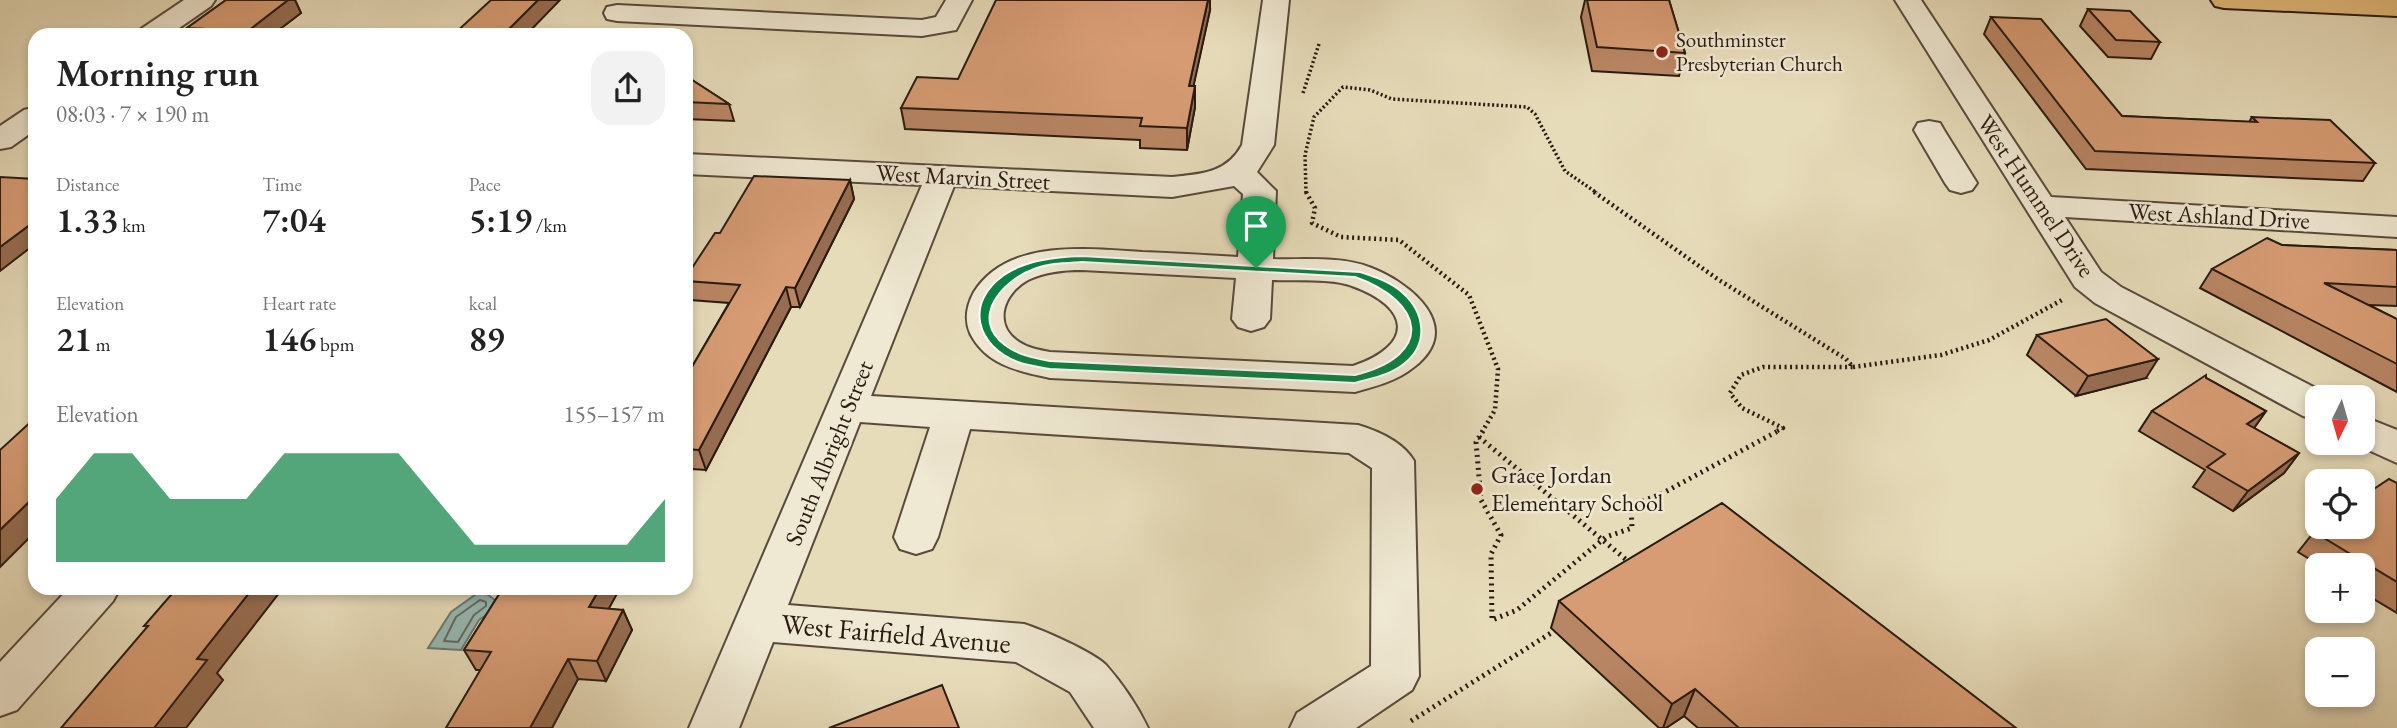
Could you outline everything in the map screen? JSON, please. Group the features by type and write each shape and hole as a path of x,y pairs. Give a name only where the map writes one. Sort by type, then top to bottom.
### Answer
{"main road":[{"path":"2224,0 2397,8"}],"street":[{"path":"161,28 202,0"},
{"path":"604,28 623,7 922,27 946,24 959,0"},
{"path":"1251,319 1260,191 1238,173 1252,160 1258,145 1276,0"},
{"name":"West Hummel Drive","path":"1908,0 2088,279 2108,295 2305,400"},
{"path":"0,140 28,121"},
{"path":"1929,130 1961,183"},
{"name":"West Marvin Street","path":"693,164 1171,187 1210,183 1238,173"},
{"name":"South Albright Street","path":"714,728 942,176"},
{"name":"West Ashland Drive","path":"2041,206 2397,227"},
{"path":"1055,260 1256,268 1356,274 1380,282 1399,295 1412,310 1417,328 1414,345 1401,360 1381,372 1355,379 1050,365 1021,359 999,347 986,330 983,312 991,293 1007,278 1030,266 1055,260"},
{"path":"847,408 1358,439 1393,461 1395,676 1315,728"},
{"path":"916,537 954,415"},
{"path":"2375,437 2397,448"},
{"path":"0,695 91,595"},
{"name":"West Fairfield Avenue","path":"760,622 1024,643 1087,678 1123,728"}],"path":[{"path":"1297,99 1302,94 1319,44"},
{"path":"1853,367 1787,321 1720,280 1565,171 1535,114 1527,107 1392,99 1370,90 1343,87 1314,117 1305,155 1306,194 1315,208 1312,223 1341,237 1399,240 1469,295 1489,341 1498,369 1495,410 1476,442 1482,500 1501,535 1491,554 1492,620 1517,611 1603,540 1632,528 1631,506 1663,493 1783,428 1742,408 1736,401 1730,393 1741,375 1763,367 1853,367 1941,355 1989,340 2072,295"},
{"path":"1479,438 1633,565"},
{"path":"1411,721 1566,623"}],"water":[{"path":"475,595 488,595 501,605 479,620 461,650 428,648 451,612"}],"building":[{"path":"226,0 288,0 252,28 187,28"},
{"path":"491,0 538,0 510,28 461,28"},
{"path":"996,0 1208,0 1189,86 1195,86 1187,128 1140,126 1142,118 901,108 917,77 958,79"},
{"path":"1587,0 1669,0 1685,53 1597,47"},
{"path":"2088,9 2130,11 2160,42 2116,40"},
{"path":"1991,17 2041,19 2122,116 2257,122 2252,117 2330,120 2375,163 2095,151"},
{"path":"693,81 729,104 693,102"},
{"path":"754,176 850,180 795,288 786,287 699,450 693,450 693,365 740,285 693,282 693,266 715,233 720,233"},
{"path":"0,177 28,179 28,226 0,247"},
{"path":"2267,238 2282,245 2397,250 2397,287 2324,283 2397,319 2397,364 2212,269"},
{"path":"2106,319 2158,359 2088,376 2037,335"},
{"path":"2206,375 2206,378 2266,411 2247,424 2299,453 2248,491 2207,467 2225,454 2152,411"},
{"path":"28,424 28,503 0,530 0,450"},
{"path":"2389,479 2397,483 2397,582 2375,569 2375,553 2349,553 2326,539 2375,539 2375,488"},
{"path":"1722,503 2016,728 1739,728 1695,689 1672,704 1559,601"},
{"path":"171,595 247,595 197,659 207,660 154,728 61,728 148,626 144,626"},
{"path":"499,595 596,595 589,607 623,610 597,661 568,659 530,728 446,728 491,652 464,650"},
{"path":"942,685 959,728 829,728"}],"place":[{"name":"Southminster Presbyterian Church","path":"1662,52"},
{"name":"Grace Jordan Elementary School","path":"1477,489"}],"route":[{"path":"1055,260 1256,268 1356,274 1380,282 1399,295 1412,310 1417,328 1414,345 1401,360 1381,372 1355,379 1050,365 1021,359 999,347 986,330 983,312 991,293 1007,278 1030,266 1055,260"}]}
